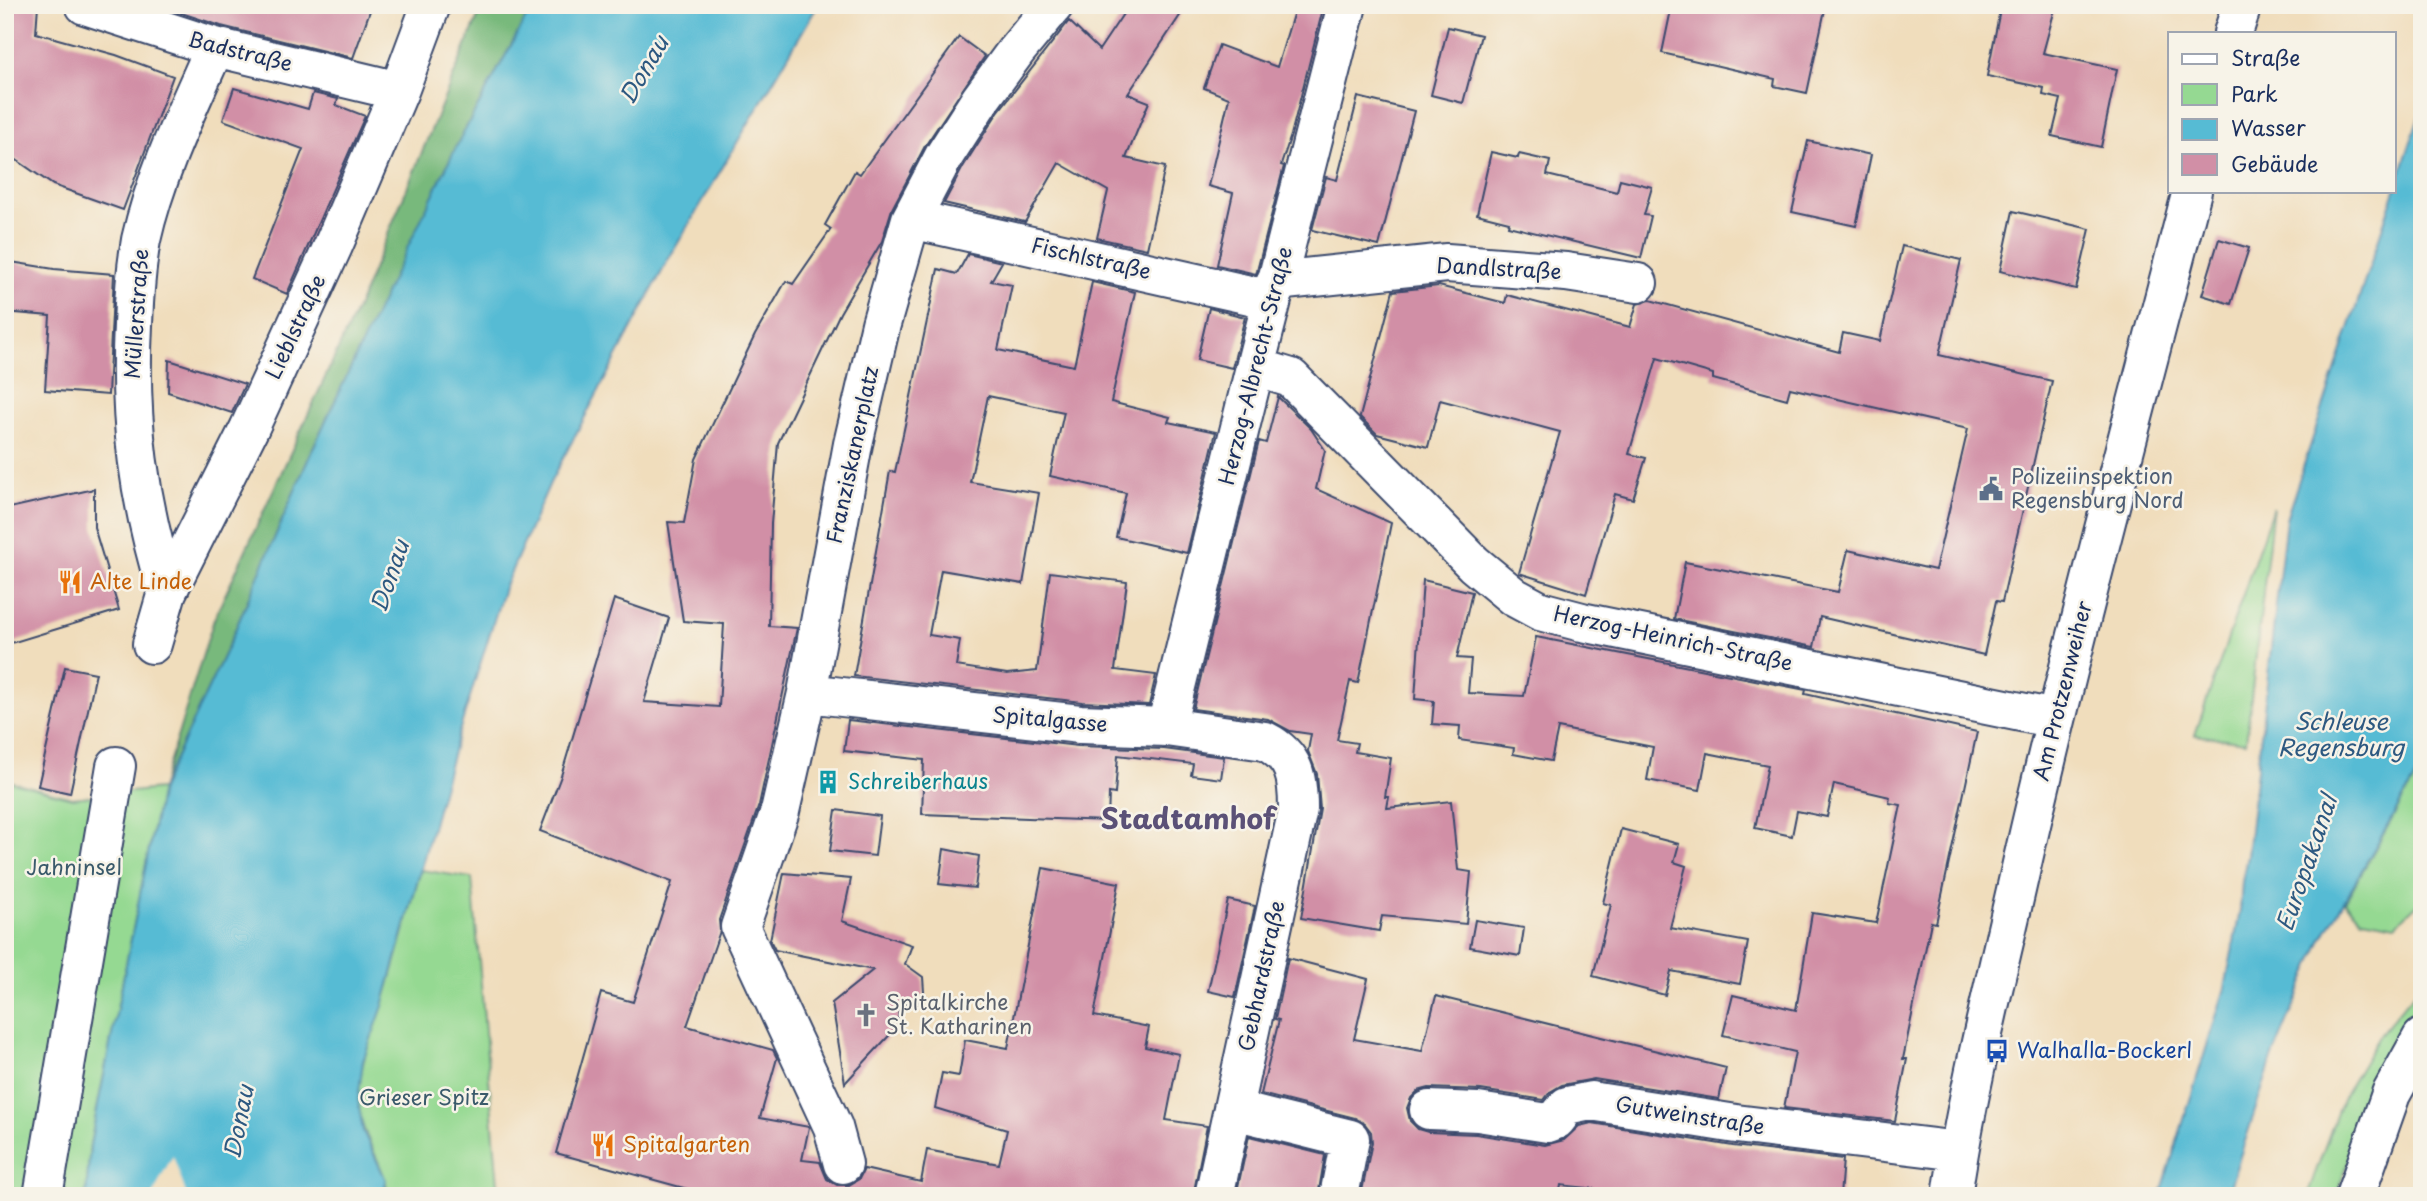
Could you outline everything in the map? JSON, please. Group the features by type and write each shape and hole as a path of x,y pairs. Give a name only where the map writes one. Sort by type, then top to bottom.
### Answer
{"street":[{"name":"Badstraße","path":"85,5 215,47 399,91"},
{"name":"Lieblstraße","path":"152,644 167,592 249,429 334,246 399,91 431,5"},
{"name":"Franziskanerplatz","path":"843,1164 833,1127 740,927 780,811 807,693 853,444 881,324 911,219 944,156 980,100 1016,51 1055,5"},
{"name":"Herzog-Albrecht-Straße","path":"1166,727 1347,5"},
{"path":"2234,32 2242,5"},
{"name":"Müllerstraße","path":"167,592 148,525 133,431 131,357 134,289 141,241 161,172 215,47"},
{"name":"Am Protzenweiher","path":"1952,1196 1959,1151 2055,719 2192,192"},
{"name":"Fischlstraße","path":"911,219 1274,290"},
{"name":"Dandlstraße","path":"1274,290 1447,263 1566,272 1638,284"},
{"name":"Herzog-Heinrich-Straße","path":"1255,367 1291,378 1474,564 1514,597 1540,611 1582,622 2055,719"},
{"name":"Spitalgasse","path":"807,693 1080,724 1166,727 1265,741 1279,748 1287,758"},
{"name":"Gebhardstraße","path":"1214,1196 1298,809 1295,773 1287,758"},
{"path":"43,1196 116,766"},
{"path":"2355,1196 2391,1094 2422,1038"},
{"name":"Gutweinstraße","path":"1429,1110 1478,1112 1548,1123 1556,1120 1567,1106 1591,1101 1736,1124 1959,1151"},
{"path":"1234,1110 1350,1139 1339,1196"}],"green space":[{"path":"483,5 533,5 459,141 313,448 230,642 161,789 214,619 358,306"},
{"path":"2273,507 2246,742 2195,735"},
{"path":"2422,766 2422,900 2396,925 2363,919 2345,902"},
{"name":"Jahninsel","path":"5,780 72,798 161,789 90,1145 86,1196 5,1196"},
{"name":"Grieser Spitz","path":"421,870 472,878 499,1196 388,1196 382,1171 359,1112 363,1062 388,988"},
{"path":"2422,984 2422,1008 2388,1049 2336,1196 2307,1196 2342,1099 2381,1033"}],"water":[{"name":"Donau","path":"533,5 818,5 668,260 550,483 504,588 454,748 383,1006 363,1061 358,1100 363,1131 386,1180 384,1196 86,1196 90,1145 161,789 230,642 313,448 386,292 459,141"},
{"name":"Schleuse Regensburg","path":"2422,108 2422,766 2321,941 2273,1056 2227,1196 2160,1196 2225,988 2240,911 2286,519"}],"pier":[{"path":"173,1156 187,1196 153,1196 162,1175"}],"building":[{"path":"5,5 38,5 36,33 116,55 173,76 123,210 53,185 5,152"},
{"path":"157,5 372,5 353,58 221,26"},
{"path":"1129,5 1187,5 1128,94 1149,102 1126,158 1165,167 1147,249 1097,238 1108,191 1059,163 1025,222 944,203 998,112 1069,21 1099,50"},
{"path":"1296,5 1324,5 1281,165 1284,166 1256,274 1217,265 1233,193 1208,186 1229,98 1204,88 1219,45 1277,67"},
{"path":"1672,5 1826,5 1807,93 1774,86 1775,79 1662,53"},
{"path":"2001,5 2056,5 2043,53 2117,69 2101,147 2052,136 2061,99 2043,95 2044,88 1987,76"},
{"path":"1448,27 1481,35 1463,103 1431,95"},
{"path":"959,37 985,56 925,146 892,209 882,241 840,313 778,443 771,524 769,626 797,628 759,805 719,920 720,931 687,1026 773,1050 777,1058 760,1118 809,1127 802,1160 820,1162 827,1179 837,1185 849,1185 859,1179 864,1169 921,1182 927,1150 999,1164 1007,1130 935,1108 942,1073 959,1076 965,1040 1008,1048 1043,868 1119,883 1094,1016 1149,1027 1145,1047 1179,1054 1166,1120 1207,1126 1193,1196 968,1196 928,1189 927,1196 713,1196 556,1153 601,993 633,1002 672,882 540,831 561,776 614,599 669,618 644,702 719,707 724,624 683,621 668,522 684,523 696,459 755,335 786,281 793,284 831,229 825,225 855,171 860,174"},
{"path":"234,88 308,109 313,93 338,99 336,105 365,116 287,294 252,279 303,149 223,120"},
{"path":"1358,97 1414,111 1379,246 1312,230 1326,177 1337,180"},
{"path":"1808,141 1871,155 1856,226 1792,212"},
{"path":"1491,152 1518,158 1519,154 1550,161 1547,175 1617,192 1620,179 1652,187 1644,215 1651,216 1641,258 1508,226 1509,222 1477,214"},
{"path":"2013,211 2090,229 2076,289 2000,271"},
{"path":"2219,239 2249,248 2231,304 2202,295"},
{"path":"1902,246 1961,260 1939,355 2052,381 2002,602 1996,601 1984,655 1820,617 1814,647 1674,619 1685,562 1838,592 1848,550 1935,570 1968,429 1790,388 1787,399 1713,379 1713,374 1657,358 1629,454 1646,458 1633,499 1615,494 1586,594 1519,573 1560,432 1440,400 1428,447 1377,434 1360,417 1393,291 1439,286 1505,303 1507,295 1630,327 1637,304 1650,300 1839,352 1843,333 1880,341"},
{"path":"968,254 1002,262 991,281 1012,285 998,350 1074,366 1092,282 1135,292 1111,402 1170,417 1168,422 1216,432 1187,553 1116,537 1126,493 1050,476 1064,412 988,396 970,482 1039,493 1023,584 941,570 929,635 960,640 956,666 1007,674 1037,671 1050,572 1127,582 1115,670 1156,675 1149,705 1082,702 854,676 890,471 895,472 938,269 957,274"},
{"path":"5,261 54,269 114,274 108,395 45,390 50,316 5,312"},
{"path":"1209,308 1245,317 1232,368 1197,360"},
{"path":"169,360 245,384 232,413 168,392"},
{"path":"1278,397 1311,429 1325,450 1316,489 1391,523 1358,683 1350,681 1337,740 1357,743 1355,752 1391,758 1385,797 1389,797 1387,808 1451,801 1458,870 1471,872 1466,924 1382,916 1379,931 1301,918 1320,809 1317,774 1308,751 1311,734 1290,731 1268,719 1193,709 1259,441 1266,443"},
{"path":"94,489 94,527 119,610 5,645 5,509"},
{"path":"1423,580 1472,592 1457,658 1471,659 1468,693 1524,696 1536,637 1806,690 1805,694 1977,732 1936,923 1931,922 1903,1059 1907,1059 1895,1121 1784,1108 1795,1052 1723,1035 1733,995 1796,1010 1812,913 1876,923 1901,805 1889,803 1890,797 1834,784 1827,817 1797,811 1792,836 1755,828 1768,765 1707,753 1700,790 1647,780 1653,747 1558,728 1551,761 1513,754 1514,748 1459,740 1460,726 1432,724 1434,701 1415,699"},
{"path":"65,667 96,673 70,793 38,786"},
{"path":"848,720 1078,746 1164,749 1224,757 1221,779 1191,775 1193,764 1118,755 1115,794 1109,793 1108,821 922,814 924,760 844,751"},
{"path":"836,810 880,816 875,856 830,851"},
{"path":"1621,829 1679,844 1674,862 1686,866 1670,928 1748,942 1740,984 1671,971 1665,995 1593,976 1611,905 1603,903"},
{"path":"944,849 979,856 975,888 939,884"},
{"path":"784,873 851,879 842,921 912,945 905,964 923,977 924,992 917,1004 899,1004 898,1026 845,1083 832,1003 873,970 775,950 770,940"},
{"path":"1228,900 1255,906 1235,997 1208,991"},
{"path":"1475,920 1524,928 1520,956 1470,947"},
{"path":"1288,958 1368,979 1354,1039 1422,1051 1436,996 1726,1068 1719,1099 1594,1079 1562,1085 1550,1092 1544,1100 1481,1090 1429,1088 1418,1091 1407,1108 1410,1121 1418,1129 1428,1132 1476,1134 1545,1145 1564,1140 1579,1126 1592,1123 1733,1146 1843,1159 1840,1196 1660,1196 1561,1185 1559,1196 1361,1196 1372,1142 1371,1132 1365,1124 1355,1118 1261,1094 1279,1020 1275,1019"},
{"path":"1249,1136 1325,1155 1318,1196 1236,1196"}],"place":[{"name":"Polizeiinspektion Regensburg Nord","path":"1991,489"},
{"name":"Alte Linde","path":"70,582"},
{"name":"Schreiberhaus","path":"828,782"},
{"name":"Spitalkirche St. Katharinen","path":"866,1015"},
{"name":"Walhalla-Bockerl","path":"1997,1051"},
{"name":"Spitalgarten","path":"603,1145"}],"district":[{"name":"Stadtamhof","path":"1188,819"}],"water label":[{"name":"Europakanal","path":"2307,863"}]}
